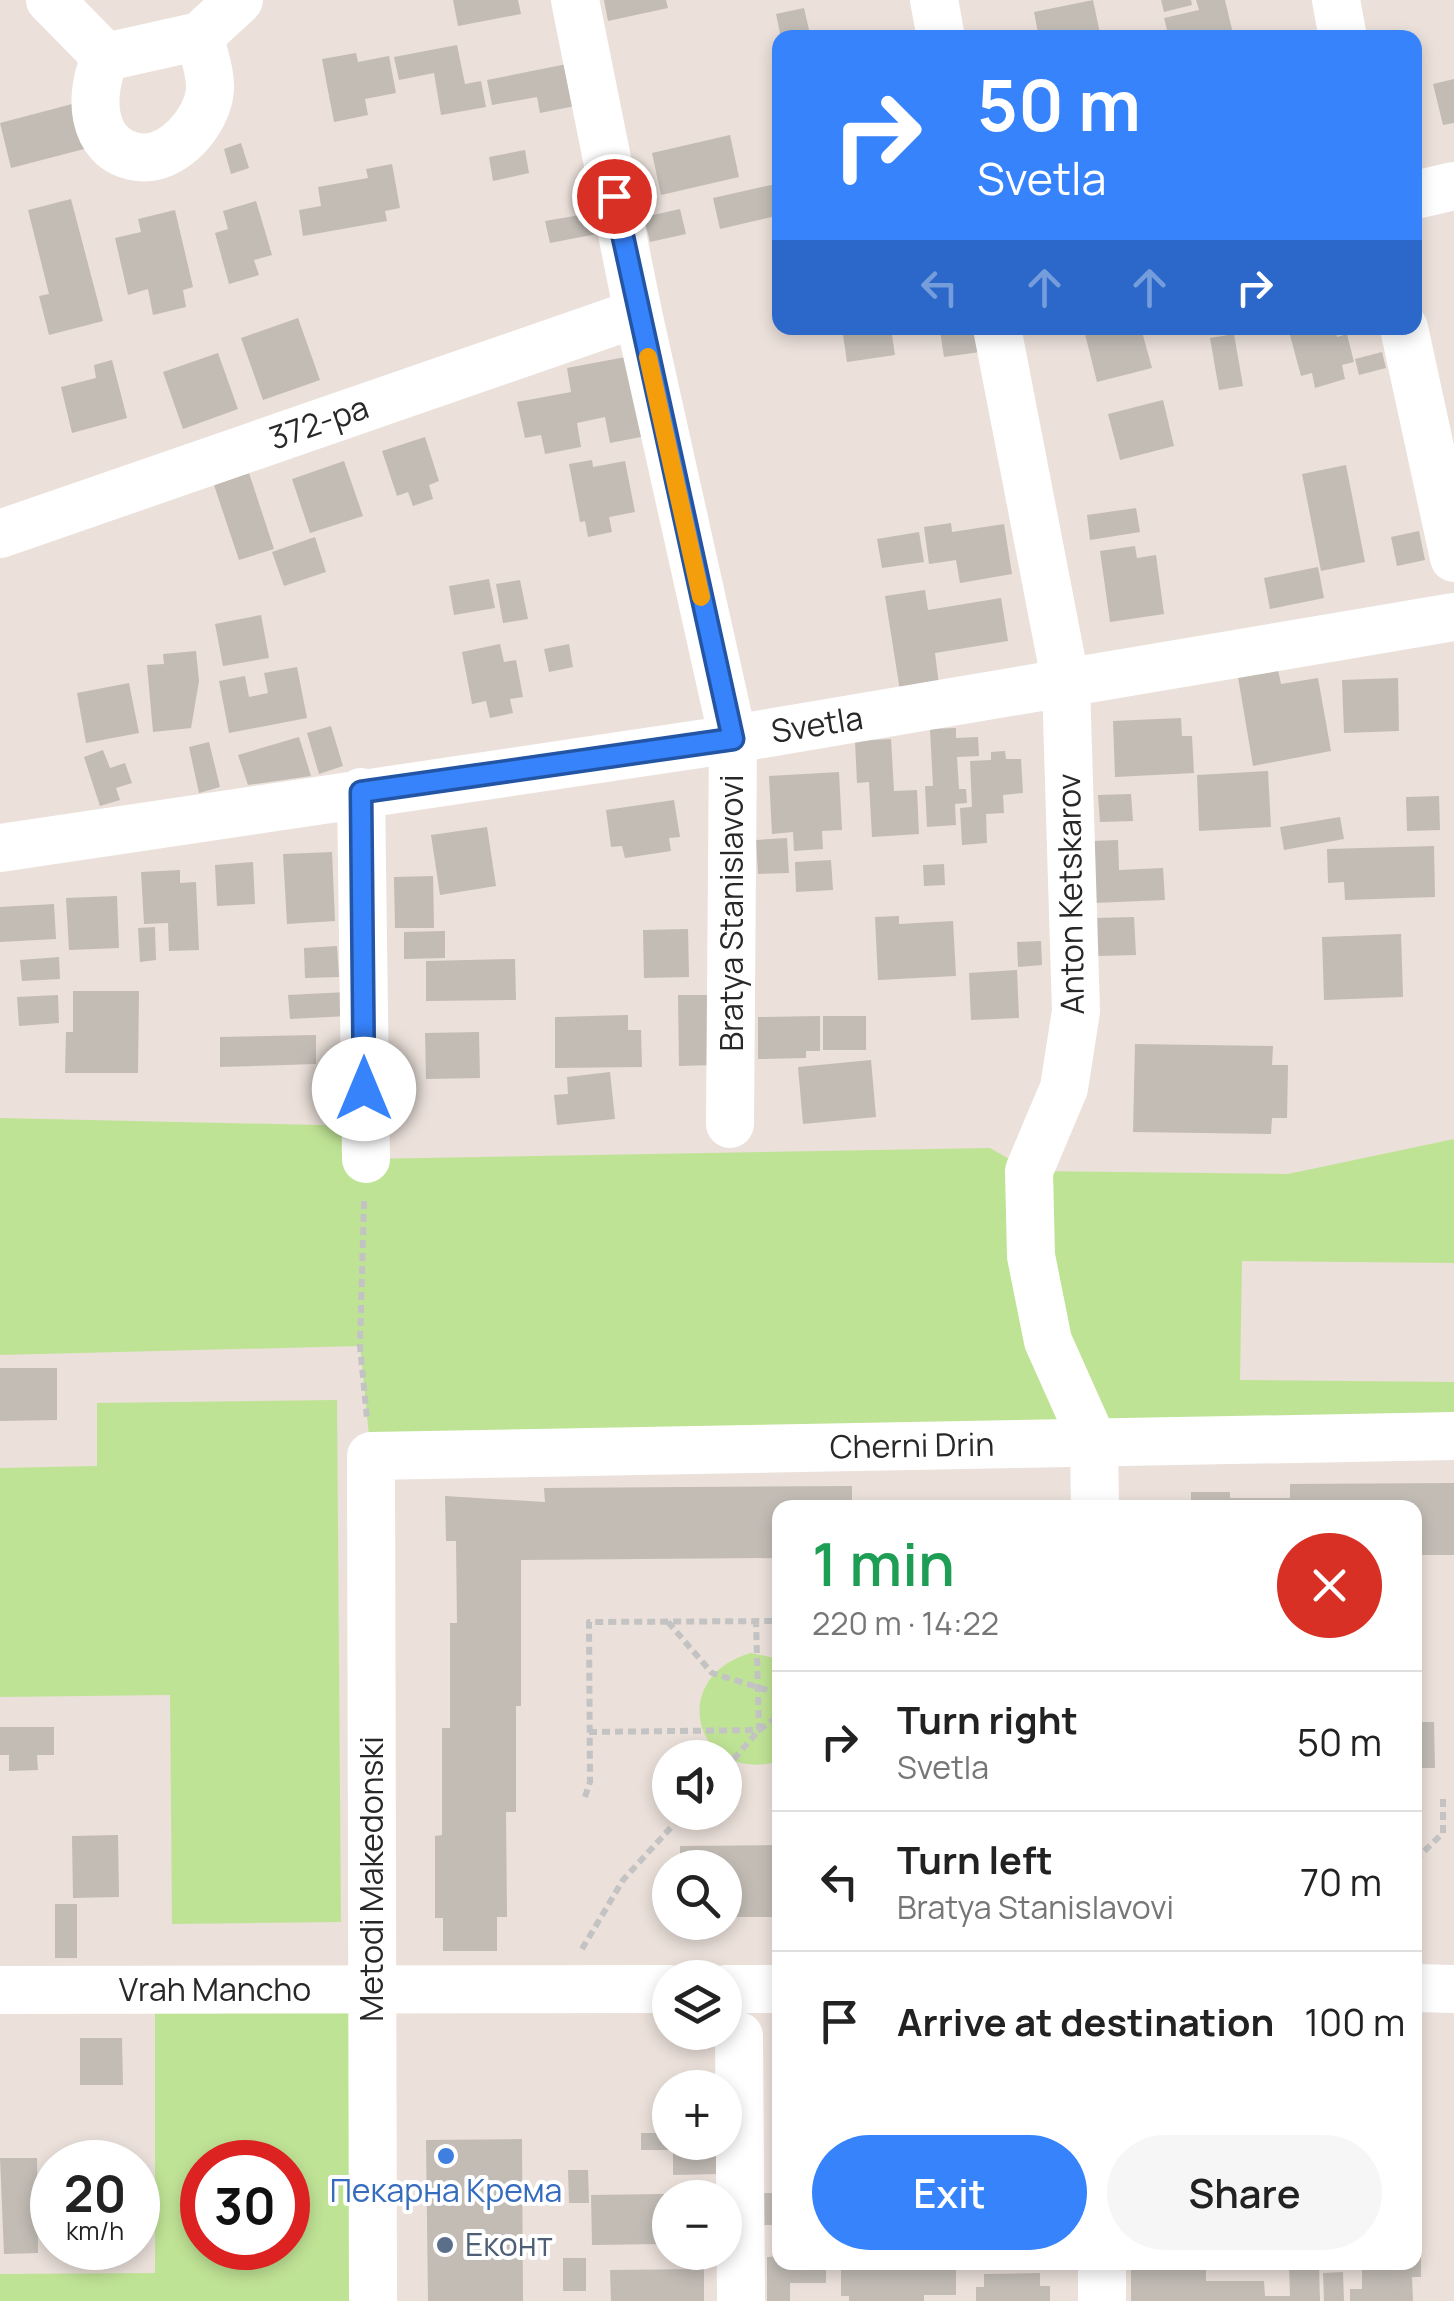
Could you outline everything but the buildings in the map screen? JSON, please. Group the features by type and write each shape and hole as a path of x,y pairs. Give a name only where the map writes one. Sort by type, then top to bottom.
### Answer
{"street":[{"path":"50,0 106,57"},
{"path":"200,36 210,85 208,103 189,133 162,154 137,157 117,148 100,128 92,105 94,80 106,57 200,36 239,0"},
{"name":"Bratya Stanislavovi","path":"575,0 638,313 733,739 730,1124"},
{"path":"934,0 940,30"},
{"path":"1336,0 1342,30"},
{"path":"1422,193 1454,186"},
{"name":"372-ра","path":"0,534 638,313"},
{"name":"Anton Ketskarov","path":"998,335 1066,684 1076,1011 1064,1088 1030,1171 1032,1256 1048,1340 1094,1444 1095,1500"},
{"path":"1406,335 1454,558"},
{"name":"Svetla","path":"0,848 733,739 1454,616"},
{"path":"361,792 366,1159"},
{"name":"Cherni Drin","path":"371,1456 1454,1436"},
{"name":"Metodi Makedonski","path":"371,1456 373,2301"},
{"path":"1422,1988 1454,1988"},
{"name":"Vrah Mancho","path":"0,1990 652,1989"},
{"path":"742,1989 772,1989"},
{"path":"740,2050 741,2301"},
{"path":"1102,2270 1102,2301"}],"path":[{"path":"366,1159 360,1346 371,1456"},
{"path":"668,1621 712,1673 772,1692"},
{"path":"756,1621 759,1730"},
{"path":"585,1797 590,1732 589,1622 772,1621"},
{"path":"742,1749 772,1721"},
{"path":"590,1732 759,1730"},
{"path":"1422,1853 1444,1833 1444,1799"},
{"path":"558,1989 623,1880 669,1830"}],"green space":[{"path":"0,1118 364,1126 366,1159 990,1148 1030,1171 1288,1174 1454,1139 1454,1263 1242,1261 1240,1380 1454,1382 1454,1436 371,1456 360,1346 0,1355"},
{"path":"337,1400 341,1922 172,1924 170,1695 0,1697 0,1468 97,1466 97,1403"},
{"path":"751,1653 772,1657 772,1762 742,1762 742,1740 709,1740 701,1725 700,1704 707,1684 724,1666"},
{"path":"356,2012 357,2301 0,2301 0,2274 160,2270 160,2140 155,2140 155,2013"}],"slow traffic":[{"path":"648,357 701,597"}],"place":[{"name":"Пекарна Крема","path":"446,2156"},
{"name":"Еконт","path":"445,2245"}],"route":[{"path":"364,1089 361,792 733,739 614,196"}]}
